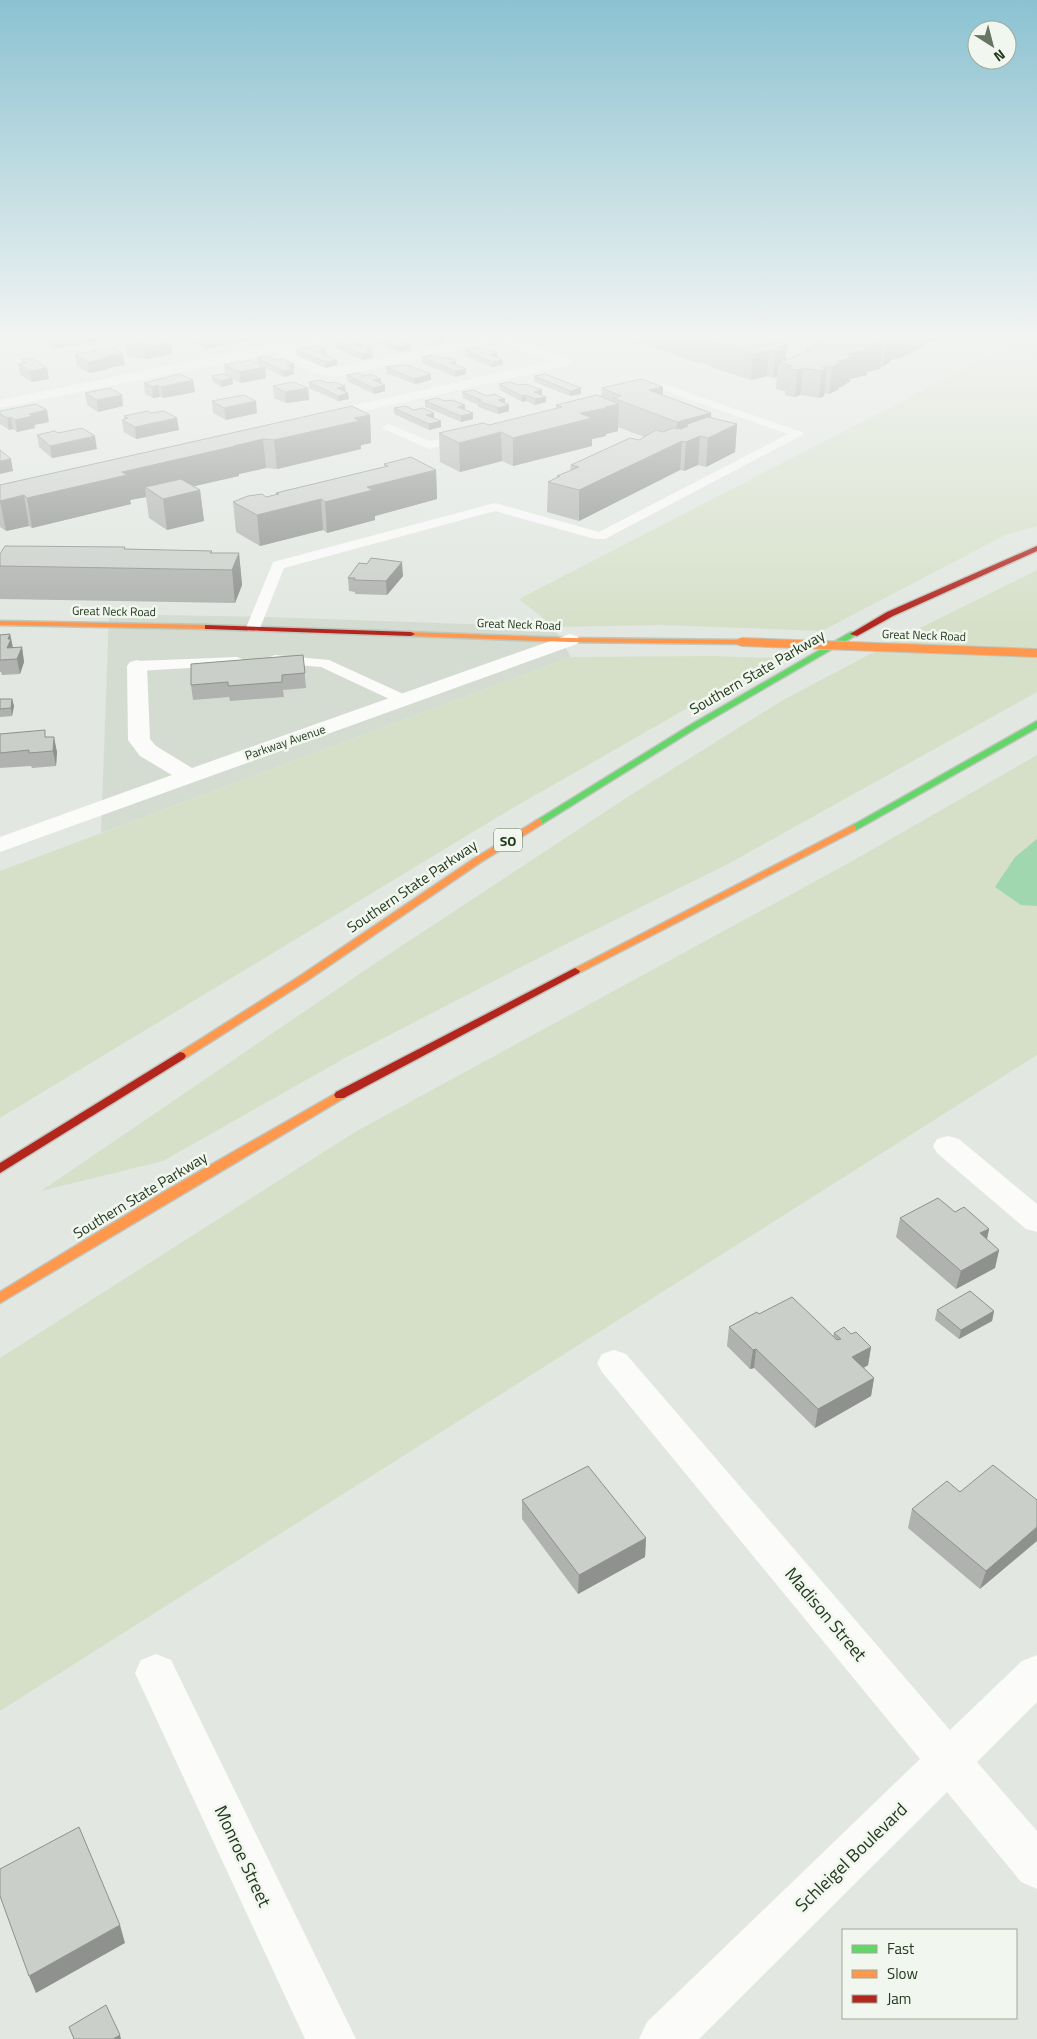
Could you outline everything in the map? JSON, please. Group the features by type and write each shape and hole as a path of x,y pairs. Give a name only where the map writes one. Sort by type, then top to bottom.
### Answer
{"main road":[{"name":"Southern State Parkway","path":"0,1169 304,978 478,860 630,764 783,673 890,614 1037,548"},
{"name":"Great Neck Road","path":"0,623 253,628 570,640 710,641 1037,653"},
{"name":"Southern State Parkway","path":"0,1298 146,1207 386,1070 690,914 888,809 1037,724"}],"street":[{"name":"Parkway Avenue","path":"0,845 570,640"},
{"path":"137,666 139,740 148,751 189,776"},
{"path":"948,1146 1037,1221"},
{"name":"Madison Street","path":"614,1363 1037,1866"},
{"name":"Monroe Street","path":"156,1673 278,1931 332,2039"},
{"name":"Schleigel Boulevard","path":"664,2039 1037,1674"}],"lane":[{"path":"402,433 429,445 476,434"},
{"path":"253,628 278,565 495,507 600,536 798,434 796,433"},
{"path":"137,666 255,661 324,663 404,700"}],"shaded area":[{"path":"840,433 1037,433 1037,526 1005,535 822,631 662,625 554,627 519,599"},
{"path":"1037,570 1037,692 728,864 558,948 347,1057 163,1161 41,1191 377,962 629,796 783,700 910,633"},
{"path":"109,614 268,617 554,627 571,657 101,833"},
{"path":"713,656 775,658 506,812 0,1118 0,871 571,657"},
{"path":"1037,755 1037,1055 0,1711 0,1358 355,1132 854,860"},
{"path":"1037,839 1037,906 1021,905 995,887 1015,857"}],"building":[{"path":"45,433 90,433 95,436 50,446 37,435"},
{"path":"231,433 305,433 274,440 263,439 122,472 127,475 27,498 24,495 0,501 0,485"},
{"path":"439,433 497,433 459,443"},
{"path":"503,433 532,433 513,438"},
{"path":"651,433 718,433 708,438 700,436 686,442 682,441 579,490 548,482 579,467 571,465 630,438 639,440"},
{"path":"0,450 11,459 0,461"},
{"path":"411,457 436,470 367,487 373,490 325,502 321,499 257,515 233,502 248,496 262,494 266,497 279,494 276,493 388,466 384,464"},
{"path":"181,479 200,490 163,499 145,487"},
{"path":"5,546 125,547 124,549 239,553 232,570 0,566 0,554"},
{"path":"371,558 402,562 386,581 354,580 355,578 348,578 359,563 367,564"},
{"path":"10,634 8,639 11,639 7,648 22,647 17,659 0,660 0,635"},
{"path":"303,655 305,673 282,675 282,682 228,686 228,682 191,685 191,664"},
{"path":"0,699 12,699 11,708 0,709"},
{"path":"45,730 45,737 54,737 53,751 29,753 29,750 0,753 0,734"},
{"path":"938,1198 955,1212 964,1207 989,1229 980,1233 999,1250 961,1271 900,1218"},
{"path":"970,1291 994,1311 961,1330 937,1310"},
{"path":"792,1297 837,1340 841,1339 834,1333 844,1327 851,1334 856,1332 871,1347 852,1357 874,1378 818,1409 756,1349 753,1350 729,1327 757,1312 759,1314"},
{"path":"993,1465 1037,1500 1037,1527 986,1571 912,1509 947,1481 960,1492"},
{"path":"588,1466 646,1538 579,1575 522,1500"},
{"path":"79,1827 120,1925 29,1976 0,1896 0,1869"},
{"path":"106,2005 120,2035 113,2039 74,2039 69,2027"}],"traffic: fast":[{"path":"539,822 695,725 854,634"},
{"path":"853,828 1037,724"}],"traffic: slow":[{"path":"0,623 208,627"},
{"path":"411,634 570,640 741,642"},
{"path":"741,642 1037,653"},
{"path":"180,1056 304,978 478,860 539,822"},
{"path":"575,971 853,828"},
{"path":"0,1298 172,1193 340,1095"}],"traffic: jam":[{"path":"854,634 890,614 1037,548"},
{"path":"208,627 411,634"},
{"path":"340,1095 575,971"},
{"path":"0,1169 180,1056"}]}
